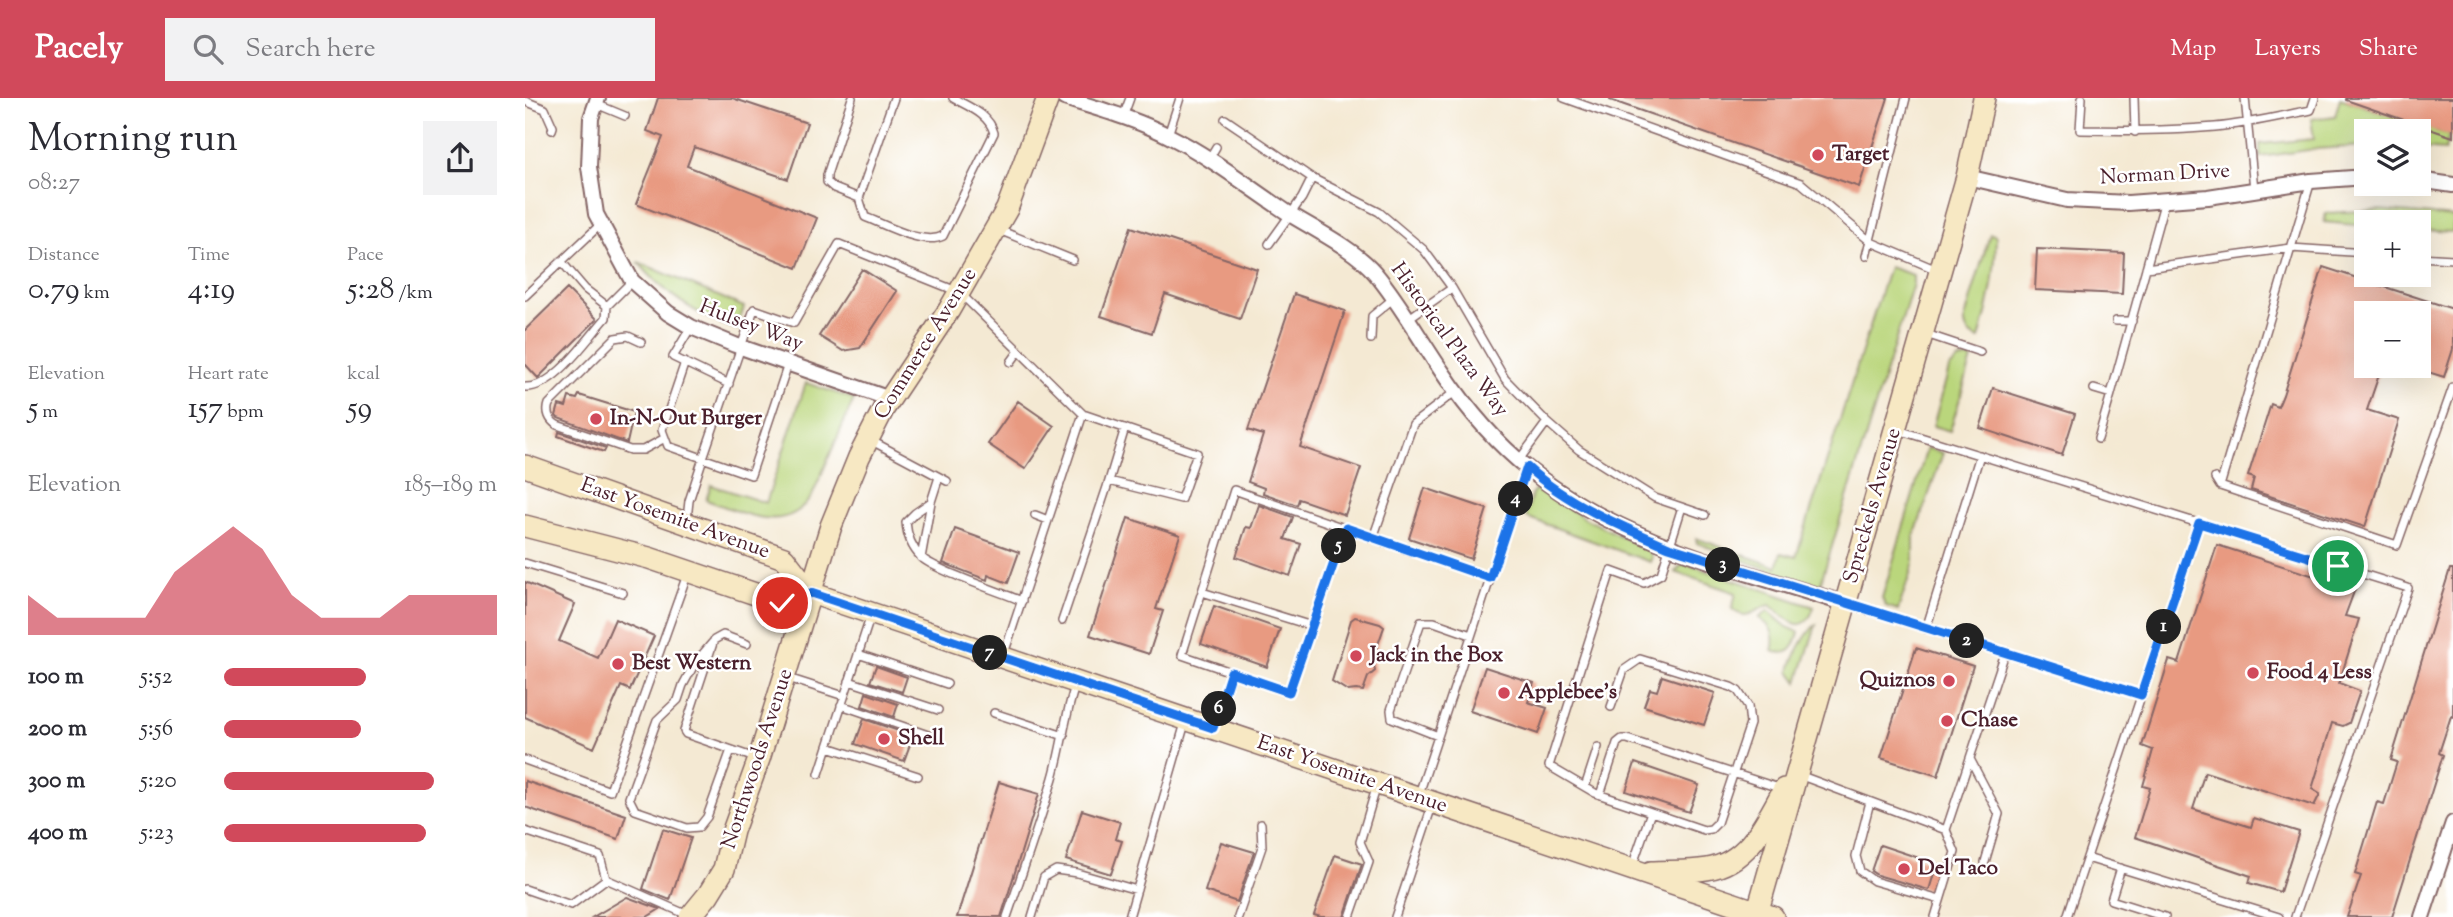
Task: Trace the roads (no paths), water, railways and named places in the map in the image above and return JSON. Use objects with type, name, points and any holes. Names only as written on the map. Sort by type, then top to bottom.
[{"type":"main road","name":"Commerce Avenue","points":[[811,593],[831,526],[868,439],[890,398],[996,228],[1019,180],[1048,98]]},
{"type":"main road","name":"Spreckels Avenue","points":[[1790,782],[1803,754],[1923,333],[1967,177],[1984,98]]},
{"type":"main road","name":"East Yosemite Avenue","points":[[525,466],[785,558],[811,593],[1762,915]]},
{"type":"main road","name":"East Yosemite Avenue","points":[[525,526],[649,558],[782,603],[811,593]]},
{"type":"main road","name":"Northwoods Avenue","points":[[690,916],[708,895],[724,869],[733,831],[759,759],[811,593]]},
{"type":"main road","points":[[1636,871],[1708,869],[1730,861],[1762,830],[1790,782]]},
{"type":"main road","points":[[1762,915],[1790,782]]},
{"type":"street","name":"Historical Plaza Way","points":[[1064,98],[1212,153],[1290,214],[1326,235],[1372,270],[1409,318],[1456,391],[1493,436],[1559,491],[1618,525],[1669,547],[1846,604]]},
{"type":"street","name":"Hulsey Way","points":[[597,101],[591,118],[589,167],[596,214],[632,281],[668,313],[691,327],[890,398]]},
{"type":"street","name":"Norman Drive","points":[[1967,177],[2067,200],[2128,202],[2209,197],[2311,181],[2354,178]]},
{"type":"street","points":[[2431,182],[2453,185]]},
{"type":"street","points":[[2422,917],[2453,823]]},
{"type":"lane","points":[[852,98],[827,182],[834,188],[859,198]]},
{"type":"lane","points":[[894,98],[859,198],[865,217],[925,240],[943,236],[993,133],[991,123],[953,98]]},
{"type":"lane","points":[[1123,118],[1130,98]]},
{"type":"lane","points":[[1168,135],[1180,98]]},
{"type":"lane","points":[[1564,98],[1801,183],[1871,242],[1940,271]]},
{"type":"lane","points":[[1866,256],[1906,98]]},
{"type":"lane","points":[[2082,98],[2080,130],[2135,132],[2248,123],[2311,110],[2315,98]]},
{"type":"lane","points":[[2134,98],[2135,132]]},
{"type":"lane","points":[[2245,98],[2255,190]]},
{"type":"lane","points":[[525,101],[545,109],[552,130]]},
{"type":"lane","points":[[597,101],[625,116]]},
{"type":"lane","points":[[1225,119],[1312,178],[1378,212],[1423,250],[1452,288],[1506,379],[1547,422],[1588,456],[1655,498],[1705,515]]},
{"type":"lane","points":[[1269,244],[1302,198],[1312,178]]},
{"type":"lane","points":[[2220,486],[2311,181]]},
{"type":"lane","points":[[2098,439],[2165,200]]},
{"type":"lane","points":[[525,296],[601,223]]},
{"type":"lane","points":[[996,228],[1073,260]]},
{"type":"lane","points":[[687,523],[689,501],[754,309],[794,323],[839,244],[958,292],[1083,414],[1197,453],[1181,499],[1109,481]]},
{"type":"lane","points":[[2146,268],[2291,248],[2354,252]]},
{"type":"lane","points":[[2431,258],[2453,259]]},
{"type":"lane","points":[[561,261],[585,289],[607,306]]},
{"type":"lane","points":[[525,387],[537,386],[552,377],[606,318],[607,306],[632,281]]},
{"type":"lane","points":[[1409,318],[1452,288]]},
{"type":"lane","points":[[1371,339],[1372,316],[1395,298]]},
{"type":"lane","points":[[2116,321],[2132,321]]},
{"type":"lane","points":[[691,327],[673,357],[729,384]]},
{"type":"lane","points":[[1923,333],[1980,352]]},
{"type":"lane","points":[[641,342],[622,335],[615,338],[549,404],[548,414],[557,425],[630,450],[643,450],[665,438]]},
{"type":"lane","points":[[1011,362],[1019,351]]},
{"type":"lane","points":[[685,362],[661,430],[668,446],[751,475],[789,364]]},
{"type":"lane","points":[[2215,478],[2220,486],[2397,545],[2453,387]]},
{"type":"lane","points":[[2094,388],[2112,394]]},
{"type":"lane","points":[[1373,538],[1413,424],[1456,391]]},
{"type":"lane","points":[[1003,657],[1083,414]]},
{"type":"lane","points":[[1395,917],[1426,800],[1438,736],[1490,578],[1523,463],[1547,422]]},
{"type":"lane","points":[[1062,621],[1125,428]]},
{"type":"lane","points":[[1895,429],[2408,587],[2295,917]]},
{"type":"lane","points":[[868,439],[947,481]]},
{"type":"lane","points":[[1926,629],[1980,455]]},
{"type":"lane","points":[[921,558],[931,502],[939,477]]},
{"type":"lane","points":[[1346,528],[1289,692],[1182,655],[1234,490],[1346,528],[1490,578]]},
{"type":"lane","points":[[931,502],[906,522],[907,535],[921,558],[1022,601]]},
{"type":"lane","points":[[1611,707],[1624,670],[1640,659],[1731,687],[1743,698],[1750,715],[1750,724],[1717,823],[1711,829],[1704,830],[1600,795],[1549,766],[1611,571],[1644,583],[1661,574],[1682,507]]},
{"type":"lane","points":[[1035,515],[1048,520]]},
{"type":"lane","points":[[2067,917],[2199,523]]},
{"type":"lane","points":[[525,563],[623,593]]},
{"type":"lane","points":[[525,760],[610,791],[688,572]]},
{"type":"lane","points":[[1202,592],[1312,626]]},
{"type":"lane","points":[[1846,604],[2141,695]]},
{"type":"lane","points":[[819,774],[871,613]]},
{"type":"lane","points":[[1438,736],[1392,718],[1391,710],[1421,622],[1434,622],[1471,635]]},
{"type":"lane","points":[[731,750],[707,817],[699,827],[687,828],[635,810],[629,798],[657,720],[678,700],[695,663],[717,637],[723,635],[747,644]]},
{"type":"lane","points":[[712,643],[684,731],[686,734],[759,759]]},
{"type":"lane","points":[[1935,917],[1955,852],[1946,830],[2005,653]]},
{"type":"lane","points":[[858,654],[947,684]]},
{"type":"lane","points":[[1213,728],[1231,672]]},
{"type":"lane","points":[[785,677],[844,696]]},
{"type":"lane","points":[[849,681],[938,710]]},
{"type":"lane","points":[[1007,917],[1053,777],[1069,704],[1077,683]]},
{"type":"lane","points":[[841,705],[930,736]]},
{"type":"lane","points":[[993,713],[1064,736]]},
{"type":"lane","points":[[1129,917],[1187,719]]},
{"type":"lane","points":[[1600,795],[1617,743],[1627,738],[1733,774],[1790,782],[1870,802],[1946,830]]},
{"type":"lane","points":[[828,747],[918,776]]},
{"type":"lane","points":[[1585,788],[1598,747]]},
{"type":"lane","points":[[1970,759],[1999,814],[1985,862]]},
{"type":"lane","points":[[1350,917],[1369,862],[1360,842],[1378,784]]},
{"type":"lane","points":[[1870,802],[1856,856],[1860,871],[1874,881],[1940,901]]},
{"type":"lane","points":[[1636,871],[1651,812]]},
{"type":"lane","points":[[1238,917],[1262,847],[1261,824]]},
{"type":"lane","points":[[525,831],[600,856],[606,879]]},
{"type":"lane","points":[[2087,858],[2279,917]]},
{"type":"lane","points":[[2121,868],[2111,900],[2165,917]]},
{"type":"lane","points":[[1032,917],[1044,877],[1056,870],[1077,873],[1137,890]]},
{"type":"lane","points":[[606,879],[690,916]]},
{"type":"lane","points":[[525,889],[571,905],[606,879]]},
{"type":"place","name":"Target","points":[[1818,155]]},
{"type":"place","name":"In-N-Out Burger","points":[[596,419]]},
{"type":"place","name":"Jack in the Box","points":[[1356,656]]},
{"type":"place","name":"Best Western","points":[[618,664]]},
{"type":"place","name":"Food 4 Less","points":[[2253,673]]},
{"type":"place","name":"Quiznos","points":[[1949,681]]},
{"type":"place","name":"Applebee's","points":[[1504,693]]},
{"type":"place","name":"Chase","points":[[1947,721]]},
{"type":"place","name":"Shell","points":[[884,739]]},
{"type":"place","name":"Del Taco","points":[[1904,869]]}]
